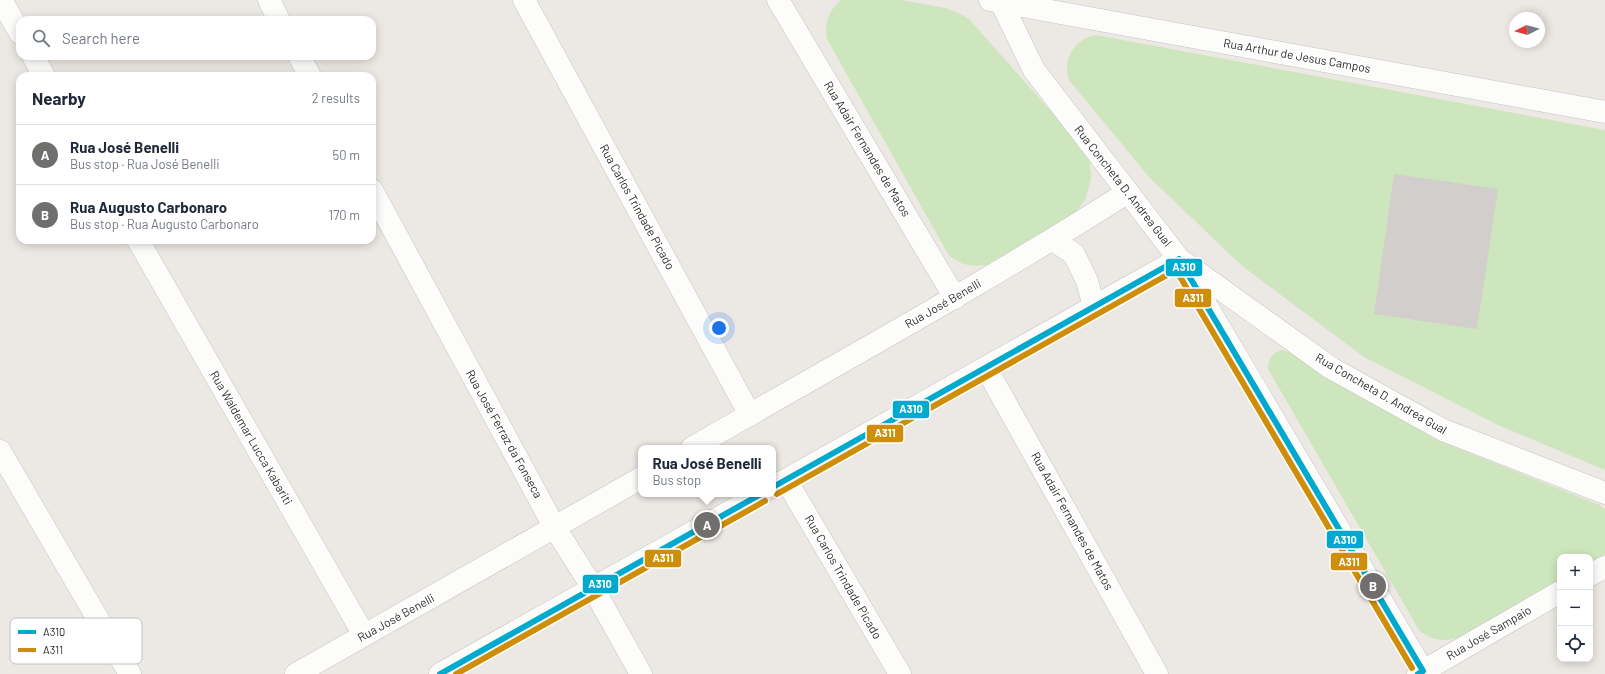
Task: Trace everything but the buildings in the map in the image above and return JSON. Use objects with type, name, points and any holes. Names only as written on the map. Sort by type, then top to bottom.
[{"type":"street","points":[[1,0],[16,27]]},
{"type":"street","points":[[269,0],[278,16]]},
{"type":"street","name":"Rua Carlos Trindade Picado","points":[[524,0],[750,415]]},
{"type":"street","name":"Rua Adair Fernandes de Matos","points":[[778,0],[955,298]]},
{"type":"street","name":"Rua Arthur de Jesus Campos","points":[[995,1],[1605,112]]},
{"type":"street","name":"Rua Concheta D. Andrea Gual","points":[[995,1],[1034,70],[1179,259],[1331,368],[1443,430],[1605,493]]},
{"type":"street","points":[[35,60],[42,72]]},
{"type":"street","points":[[301,60],[308,72]]},
{"type":"street","name":"Rua José Benelli","points":[[697,445],[955,298],[1053,240],[1128,192]]},
{"type":"street","name":"Rua José Ferraz da Fonseca","points":[[376,197],[555,528],[593,588],[642,674]]},
{"type":"street","points":[[1053,240],[1074,254],[1087,281],[1094,307]]},
{"type":"street","name":"Rua Waldemar Lucca Kabariti","points":[[140,244],[364,635]]},
{"type":"street","points":[[780,484],[1179,259],[1421,673]]},
{"type":"street","name":"Rua Adair Fernandes de Matos","points":[[986,368],[1158,674]]},
{"type":"street","points":[[0,451],[97,618]]},
{"type":"street","name":"Rua José Benelli","points":[[296,674],[638,480]]},
{"type":"street","name":"Rua Carlos Trindade Picado","points":[[780,484],[900,674]]},
{"type":"street","points":[[440,674],[756,497]]},
{"type":"street","points":[[1593,573],[1605,567]]},
{"type":"street","name":"Rua José Sampaio","points":[[1421,673],[1557,594]]},
{"type":"street","points":[[124,664],[130,674]]},
{"type":"green space","points":[[841,0],[901,0],[946,8],[969,19],[1087,152],[1090,161],[1091,179],[1086,198],[1075,213],[987,265],[975,266],[963,264],[952,258],[948,254],[827,39],[826,28],[828,17],[833,8]]},
{"type":"green space","points":[[1096,35],[1605,130],[1605,470],[1498,425],[1364,357],[1241,265],[1149,177],[1069,80],[1067,64],[1072,51],[1076,45],[1082,41]]},
{"type":"green space","points":[[1282,350],[1290,352],[1437,440],[1600,505],[1605,509],[1605,555],[1593,562],[1593,554],[1557,554],[1557,582],[1457,638],[1442,640],[1432,638],[1423,633],[1419,630],[1268,369],[1271,357]]},
{"type":"transit line","name":"A310","points":[[776,485],[1179,259],[1423,671],[1418,674]]},
{"type":"transit line","name":"A311","points":[[777,494],[1176,270],[1412,668]]},
{"type":"transit line","name":"A310","points":[[440,674],[756,497]]},
{"type":"transit line","name":"A311","points":[[456,674],[765,501]]},
{"type":"place","name":"Rua José Benelli","points":[[707,525]]},
{"type":"place","name":"Rua Augusto Carbonaro","points":[[1373,586]]}]
